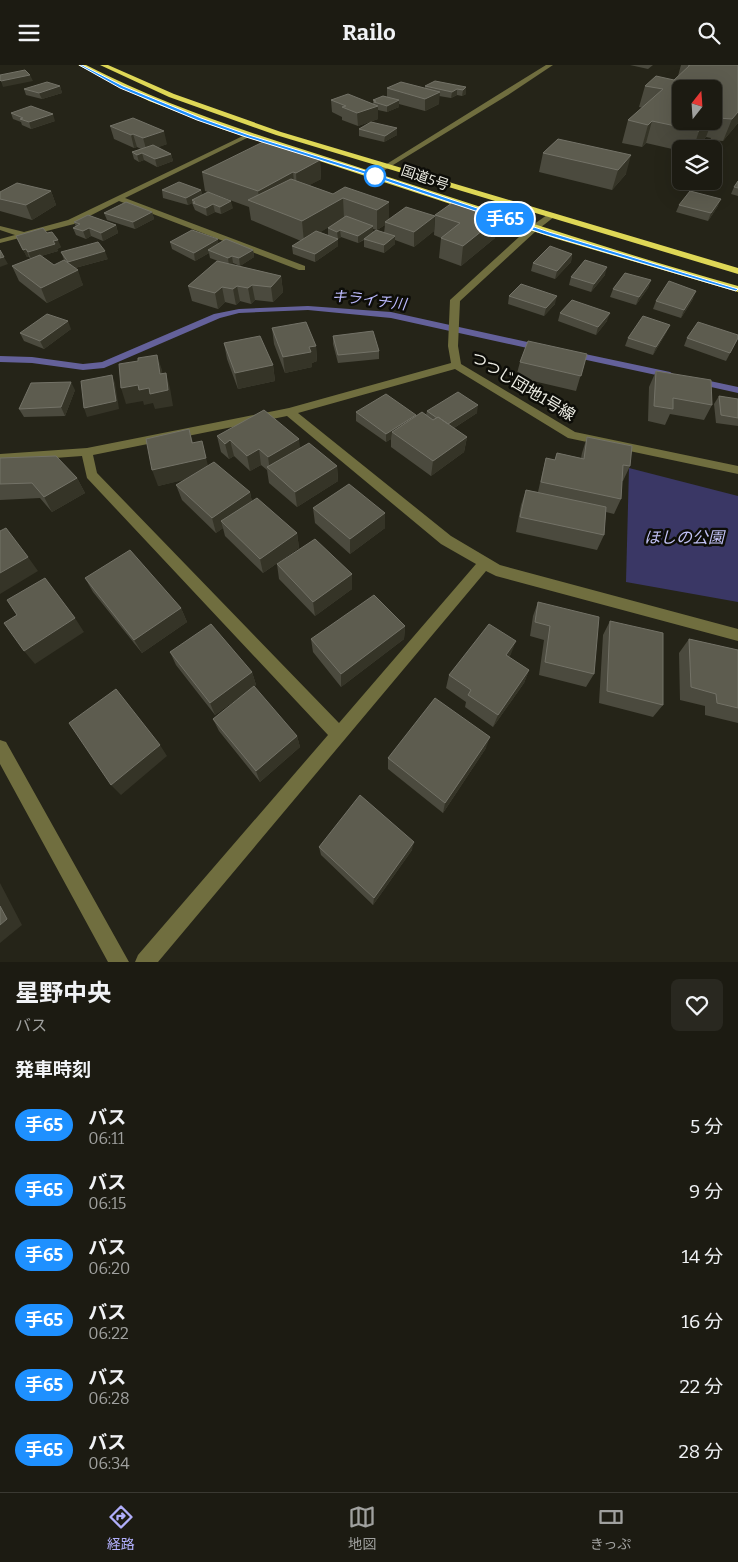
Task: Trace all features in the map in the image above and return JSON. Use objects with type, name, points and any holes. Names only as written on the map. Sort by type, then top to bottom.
[{"type":"highway","name":"国道5号","points":[[81,65],[121,87],[199,119],[248,136],[373,175],[533,229],[738,289]]},
{"type":"highway","name":"国道5号","points":[[103,65],[151,89],[215,113],[550,217],[738,271]]},
{"type":"street","points":[[373,175],[519,87],[550,65]]},
{"type":"street","points":[[0,241],[71,222],[248,136]]},
{"type":"street","points":[[117,198],[302,268]]},
{"type":"street","points":[[533,229],[550,217]]},
{"type":"street","points":[[0,228],[26,235]]},
{"type":"street","name":"つつじ団地1号線","points":[[533,229],[455,300],[453,347],[456,365],[572,435],[738,470]]},
{"type":"street","points":[[0,458],[87,452],[289,411],[456,365]]},
{"type":"street","points":[[289,411],[446,540],[496,570],[738,635]]},
{"type":"street","points":[[87,452],[91,475],[339,735]]},
{"type":"street","points":[[145,962],[485,563]]},
{"type":"street","points":[[0,748],[119,962]]},
{"type":"green space","name":"ほしの公園","points":[[629,468],[738,496],[738,602],[626,582]]},
{"type":"building","points":[[690,65],[738,65],[738,112],[732,119],[722,118],[722,80],[674,80]]},
{"type":"building","points":[[25,70],[30,75],[0,80],[0,75]]},
{"type":"building","points":[[656,76],[674,80],[672,80],[672,125],[652,121],[648,125],[628,120],[663,89],[645,86]]},
{"type":"building","points":[[435,81],[466,87],[463,90],[457,89],[452,92],[425,86]]},
{"type":"building","points":[[47,82],[60,86],[39,93],[24,89]]},
{"type":"building","points":[[401,82],[440,92],[425,99],[387,88]]},
{"type":"building","points":[[348,94],[378,106],[357,113],[331,100]]},
{"type":"building","points":[[383,96],[399,100],[387,106],[374,102],[376,101],[373,100]]},
{"type":"building","points":[[31,106],[53,114],[29,122],[11,113]]},
{"type":"building","points":[[133,118],[164,131],[143,138],[110,126]]},
{"type":"building","points":[[371,122],[397,128],[385,136],[359,129]]},
{"type":"building","points":[[558,139],[631,155],[618,170],[543,153]]},
{"type":"building","points":[[263,142],[320,160],[258,191],[202,172]]},
{"type":"building","points":[[153,145],[171,154],[155,159],[142,153],[137,155],[132,152]]},
{"type":"building","points":[[291,179],[333,194],[345,187],[389,202],[377,210],[343,198],[302,221],[248,200]]},
{"type":"building","points":[[179,182],[201,190],[186,198],[162,190]]},
{"type":"building","points":[[17,183],[51,191],[26,205],[0,199],[0,192]]},
{"type":"building","points":[[690,191],[721,199],[711,213],[679,205]]},
{"type":"building","points":[[208,192],[231,201],[220,207],[213,204],[206,208],[193,203],[195,202],[192,200]]},
{"type":"building","points":[[126,202],[152,212],[133,222],[104,213]]},
{"type":"building","points":[[452,203],[498,218],[463,246],[441,238],[460,223],[435,215]]},
{"type":"building","points":[[406,207],[435,216],[414,232],[385,222]]},
{"type":"building","points":[[88,215],[116,225],[101,233],[89,228],[83,231],[73,228],[80,224],[74,222]]},
{"type":"building","points":[[346,216],[373,226],[358,236],[340,230],[337,232],[328,228]]},
{"type":"building","points":[[43,228],[47,233],[52,232],[58,240],[53,241],[55,244],[28,252],[26,249],[23,250],[16,236]]},
{"type":"building","points":[[192,230],[218,239],[194,253],[170,242]]},
{"type":"building","points":[[376,230],[395,236],[384,245],[364,239]]},
{"type":"building","points":[[316,231],[338,239],[315,254],[292,246]]},
{"type":"building","points":[[226,239],[253,250],[239,258],[232,256],[228,258],[208,250]]},
{"type":"building","points":[[98,242],[105,251],[68,262],[61,252]]},
{"type":"building","points":[[550,246],[572,254],[557,271],[533,263]]},
{"type":"building","points":[[0,250],[4,257],[0,258]]},
{"type":"building","points":[[40,255],[54,265],[64,260],[78,270],[41,288],[12,266]]},
{"type":"building","points":[[585,260],[607,267],[594,284],[571,277]]},
{"type":"building","points":[[217,261],[281,276],[271,287],[252,285],[248,288],[237,286],[233,289],[222,287],[215,293],[188,286]]},
{"type":"building","points":[[625,273],[651,280],[639,297],[613,289]]},
{"type":"building","points":[[669,281],[696,291],[684,310],[656,301]]},
{"type":"building","points":[[521,284],[557,296],[546,308],[509,296]]},
{"type":"building","points":[[572,300],[610,313],[598,327],[560,313]]},
{"type":"building","points":[[47,314],[68,321],[40,341],[20,333]]},
{"type":"building","points":[[643,316],[670,325],[656,347],[628,338]]},
{"type":"building","points":[[306,322],[316,346],[309,347],[311,352],[283,357],[272,328]]},
{"type":"building","points":[[698,322],[738,335],[730,353],[687,338]]},
{"type":"building","points":[[373,331],[379,351],[338,355],[333,336]]},
{"type":"building","points":[[260,336],[273,365],[235,373],[224,343]]},
{"type":"building","points":[[528,341],[587,354],[581,376],[520,362]]},
{"type":"building","points":[[157,355],[160,374],[166,373],[168,390],[150,394],[149,388],[139,390],[138,385],[121,388],[119,364]]},
{"type":"building","points":[[656,371],[711,380],[712,405],[673,398],[673,409],[654,406]]},
{"type":"building","points":[[112,375],[116,401],[84,408],[81,381]]},
{"type":"building","points":[[71,382],[61,407],[19,409],[31,383]]},
{"type":"building","points":[[458,392],[478,405],[448,424],[427,411]]},
{"type":"building","points":[[386,394],[416,415],[386,434],[356,412]]},
{"type":"building","points":[[719,396],[738,399],[738,418],[721,415]]},
{"type":"building","points":[[264,410],[299,439],[268,457],[259,449],[247,456],[230,440],[225,444],[217,436]]},
{"type":"building","points":[[422,412],[433,420],[438,417],[467,437],[433,461],[392,432]]},
{"type":"building","points":[[189,429],[192,443],[202,441],[206,458],[152,470],[146,439]]},
{"type":"building","points":[[587,437],[632,446],[630,466],[623,465],[621,499],[541,482],[546,458],[555,460],[557,453],[584,459]]},
{"type":"building","points":[[309,443],[337,466],[295,492],[267,467]]},
{"type":"building","points":[[56,456],[77,478],[44,497],[32,483],[0,484],[0,458]]},
{"type":"building","points":[[214,462],[250,492],[212,518],[176,485]]},
{"type":"building","points":[[349,484],[385,513],[350,539],[313,508]]},
{"type":"building","points":[[526,490],[606,507],[604,535],[520,517]]},
{"type":"building","points":[[257,498],[297,533],[260,559],[221,521]]},
{"type":"building","points":[[6,528],[28,557],[0,573],[0,531]]},
{"type":"building","points":[[315,539],[352,574],[313,602],[277,564]]},
{"type":"building","points":[[130,550],[181,608],[134,640],[85,578]]},
{"type":"building","points":[[45,578],[75,618],[24,651],[4,623],[17,615],[7,600]]},
{"type":"building","points":[[374,595],[405,626],[341,674],[311,639]]},
{"type":"building","points":[[538,602],[599,617],[594,674],[545,662],[550,626],[535,622]]},
{"type":"building","points":[[610,621],[663,633],[663,705],[607,691]]},
{"type":"building","points":[[211,624],[252,672],[210,703],[170,652]]},
{"type":"building","points":[[489,624],[516,641],[506,655],[529,670],[498,715],[468,695],[471,690],[449,675]]},
{"type":"building","points":[[689,639],[738,650],[738,708],[717,703],[716,694],[691,687]]},
{"type":"building","points":[[254,686],[297,736],[256,771],[213,719]]},
{"type":"building","points":[[116,689],[160,745],[111,785],[69,723]]},
{"type":"building","points":[[435,698],[490,737],[445,803],[388,758]]},
{"type":"building","points":[[360,795],[414,842],[374,898],[319,847]]},
{"type":"building","points":[[0,906],[7,919],[0,925]]},
{"type":"waterway","name":"キライチ川","points":[[0,359],[32,360],[83,367],[104,365],[217,316],[239,311],[308,308],[391,315],[541,348]]},
{"type":"waterway","name":"キライチ川","points":[[571,354],[670,375]]},
{"type":"waterway","name":"キライチ川","points":[[696,381],[738,390]]},
{"type":"bus line","name":"手65","points":[[81,65],[121,87],[199,119],[248,136],[373,175],[546,233],[738,289]]}]
